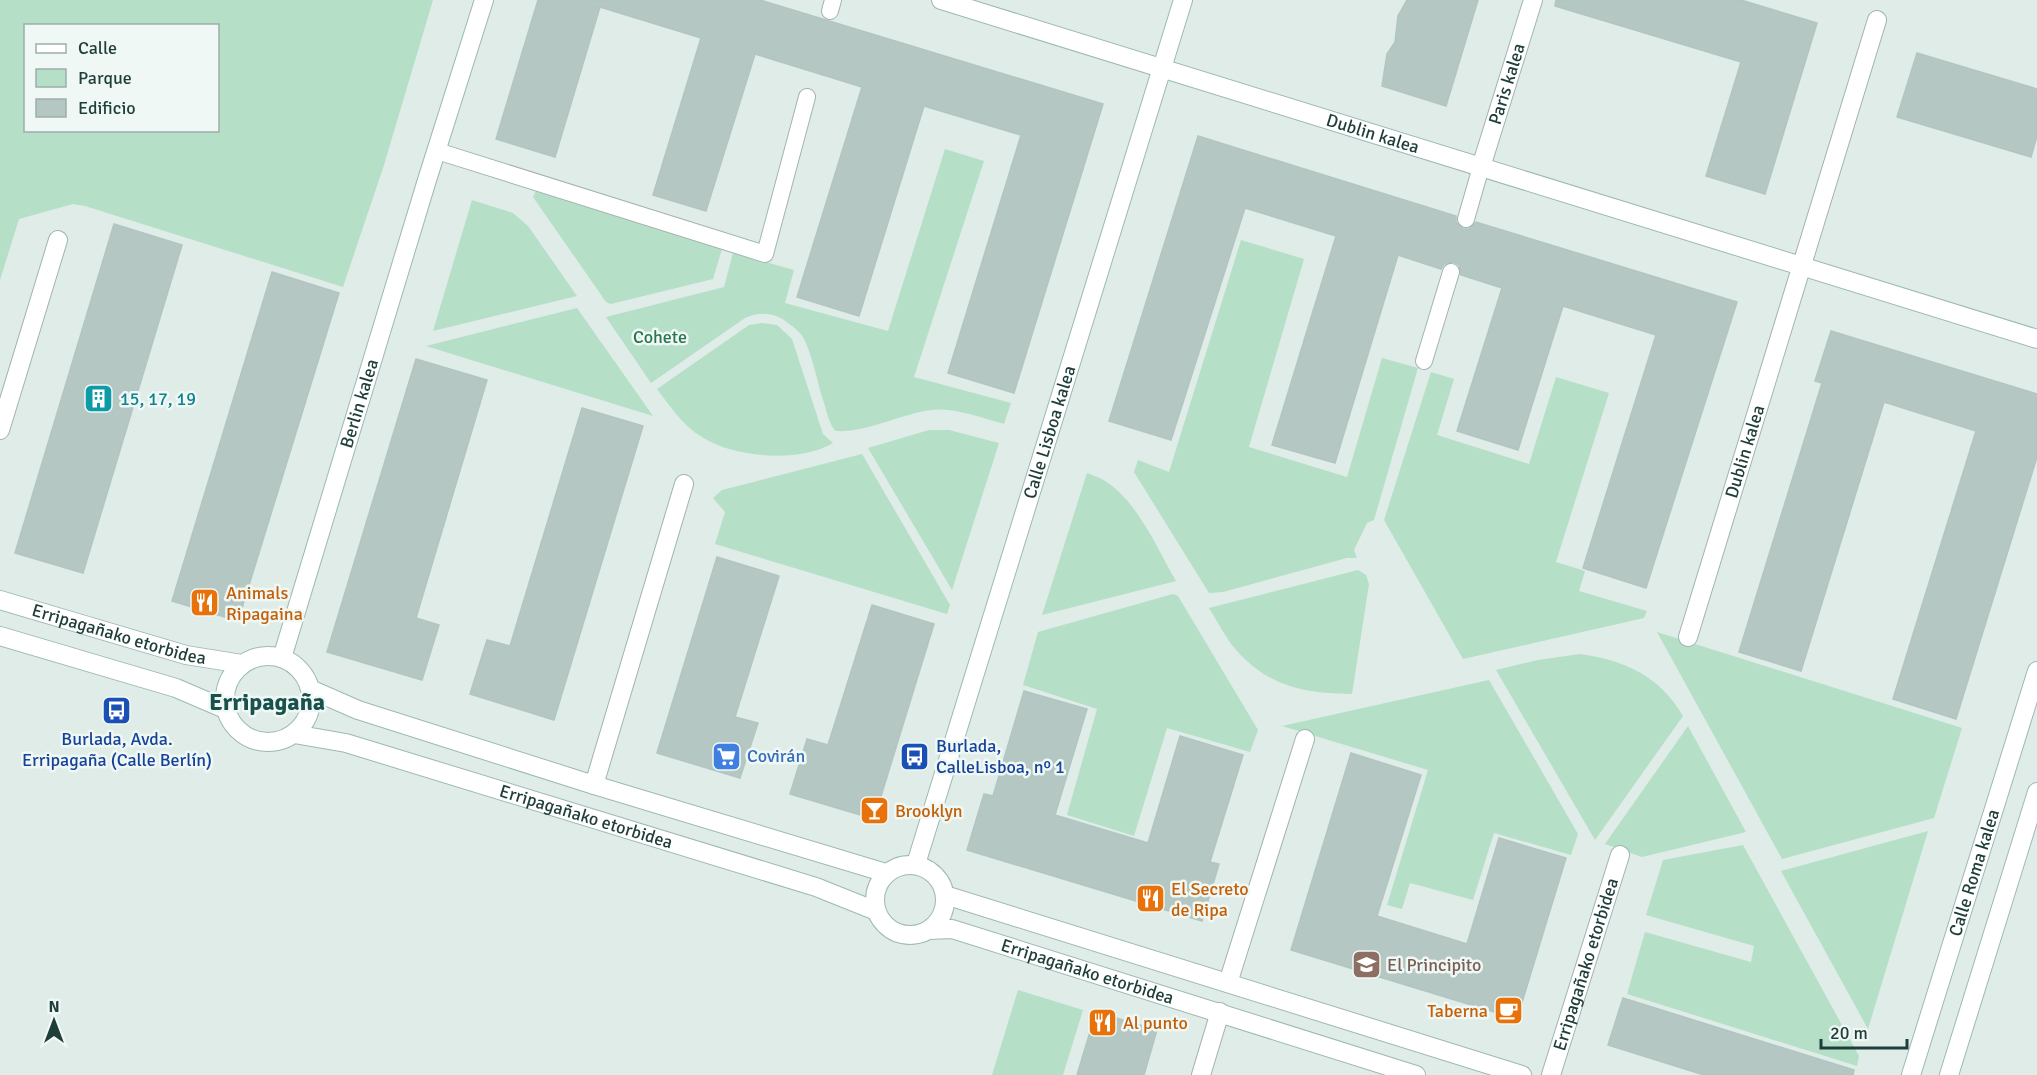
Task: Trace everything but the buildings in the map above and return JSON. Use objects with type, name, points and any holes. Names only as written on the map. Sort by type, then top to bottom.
[{"type":"street","name":"Berlin kalea","points":[[282,658],[484,0]]},
{"type":"street","name":"Dublin kalea","points":[[941,0],[2037,339]]},
{"type":"street","name":"Calle Lisboa kalea","points":[[916,864],[1183,0]]},
{"type":"street","name":"Paris kalea","points":[[1481,167],[1533,0]]},
{"type":"street","name":"Dublin kalea","points":[[1688,637],[1877,20]]},
{"type":"street","points":[[0,430],[58,240]]},
{"type":"street","name":"Erripagañako etorbidea","points":[[594,785],[684,484]]},
{"type":"street","name":"Erripagañako etorbidea","points":[[0,600],[186,655],[242,664]]},
{"type":"street","name":"Erripagañako etorbidea","points":[[0,636],[176,688],[225,709]]},
{"type":"street","points":[[261,656],[282,658],[295,665],[304,675],[310,689],[311,705],[305,722],[294,734],[274,742],[253,740],[235,728],[225,709],[225,692],[230,676],[242,664],[261,656]]},
{"type":"street","name":"Calle Roma kalea","points":[[1911,1075],[2037,671]]},
{"type":"street","name":"Erripagañako etorbidea","points":[[310,689],[358,710],[594,785],[886,873]]},
{"type":"street","name":"Erripagañako etorbidea","points":[[294,734],[346,743],[816,887],[876,911]]},
{"type":"street","points":[[1228,983],[1305,739]]},
{"type":"street","name":"Calle Roma kalea","points":[[1948,1075],[2037,792]]},
{"type":"street","name":"Erripagañako etorbidea","points":[[1551,1075],[1620,855]]},
{"type":"street","points":[[916,864],[927,868],[942,884],[945,895],[942,915],[929,930],[919,934],[898,933],[888,928],[876,911],[875,891],[879,881],[895,867],[916,864]]},
{"type":"street","name":"Erripagañako etorbidea","points":[[945,895],[1522,1075]]},
{"type":"street","name":"Erripagañako etorbidea","points":[[929,930],[952,929],[1416,1075]]},
{"type":"street","points":[[1201,1075],[1220,1012]]},
{"type":"lane","points":[[437,151],[765,254],[807,97]]},
{"type":"lane","points":[[1466,219],[1481,167]]},
{"type":"lane","points":[[1424,361],[1451,272]]},
{"type":"green space","points":[[0,0],[433,0],[384,165],[343,287],[85,206],[73,204],[19,219],[0,280]]},
{"type":"green space","name":"Cohete","points":[[945,149],[984,161],[914,377],[1011,403],[1004,424],[940,409],[920,412],[859,429],[835,431],[828,416],[804,339],[784,320],[770,314],[745,318],[651,383],[606,317],[724,287],[733,253],[794,270],[785,303],[888,331]]},
{"type":"green space","points":[[536,191],[722,249],[713,279],[611,304],[606,302],[533,197]]},
{"type":"green space","points":[[472,200],[513,213],[528,226],[577,296],[433,331]]},
{"type":"green space","points":[[1241,240],[1304,259],[1249,447],[1347,477],[1382,358],[1418,368],[1374,520],[1367,523],[1354,550],[1357,558],[1347,558],[1223,592],[1209,593],[1134,472],[1138,460],[1169,472]]},
{"type":"green space","points":[[577,308],[653,416],[426,346]]},
{"type":"green space","points":[[762,323],[777,325],[792,339],[823,434],[833,443],[803,453],[785,455],[731,450],[695,432],[677,415],[657,389],[749,325]]},
{"type":"green space","points":[[1431,372],[1454,379],[1437,435],[1529,464],[1556,377],[1609,393],[1556,562],[1585,571],[1579,591],[1647,611],[1644,618],[1463,659],[1384,520]]},
{"type":"green space","points":[[929,430],[949,430],[999,443],[952,590],[868,448]]},
{"type":"green space","points":[[862,454],[950,605],[947,614],[715,544],[725,512],[713,498],[722,490]]},
{"type":"green space","points":[[1087,473],[1106,481],[1129,502],[1176,581],[1042,615]]},
{"type":"green space","points":[[1358,570],[1366,575],[1369,584],[1352,694],[1304,690],[1276,681],[1250,663],[1233,646],[1209,608]]},
{"type":"green space","points":[[1173,594],[1178,596],[1258,730],[1250,752],[1167,728],[1134,836],[1067,815],[1097,709],[1023,685],[1038,632]]},
{"type":"green space","points":[[1657,632],[1962,728],[1934,818],[1782,859]]},
{"type":"green space","points":[[1580,654],[1611,661],[1639,672],[1663,690],[1683,716],[1595,840],[1496,670],[1538,660]]},
{"type":"green space","points":[[1489,680],[1578,834],[1571,855],[1494,833],[1473,900],[1410,883],[1402,909],[1387,905],[1428,770],[1282,726]]},
{"type":"green space","points":[[1688,726],[1746,832],[1642,857],[1605,844]]},
{"type":"green space","points":[[1928,831],[1868,1029],[1781,871]]},
{"type":"green space","points":[[1743,845],[1859,1056],[1857,1066],[1627,994],[1645,932],[1751,962],[1754,946],[1646,915],[1663,860]]},
{"type":"green space","points":[[1018,990],[1083,1010],[1063,1075],[992,1075]]},
{"type":"place","name":"15, 17, 19","points":[[99,399]]},
{"type":"place","name":"Animals Ripagaina","points":[[205,603]]},
{"type":"place","name":"Burlada, Avda. Erripagaña (Calle Berlín)","points":[[117,710]]},
{"type":"place","name":"Covirán","points":[[726,756]]},
{"type":"place","name":"Burlada, CalleLisboa, nº 1","points":[[915,756]]},
{"type":"place","name":"Brooklyn","points":[[874,811]]},
{"type":"place","name":"El Secreto de Ripa","points":[[1150,899]]},
{"type":"place","name":"El Principito","points":[[1366,965]]},
{"type":"place","name":"Taberna","points":[[1509,1011]]},
{"type":"place","name":"Al punto","points":[[1102,1023]]},
{"type":"district","name":"Erripagaña","points":[[267,702]]}]
